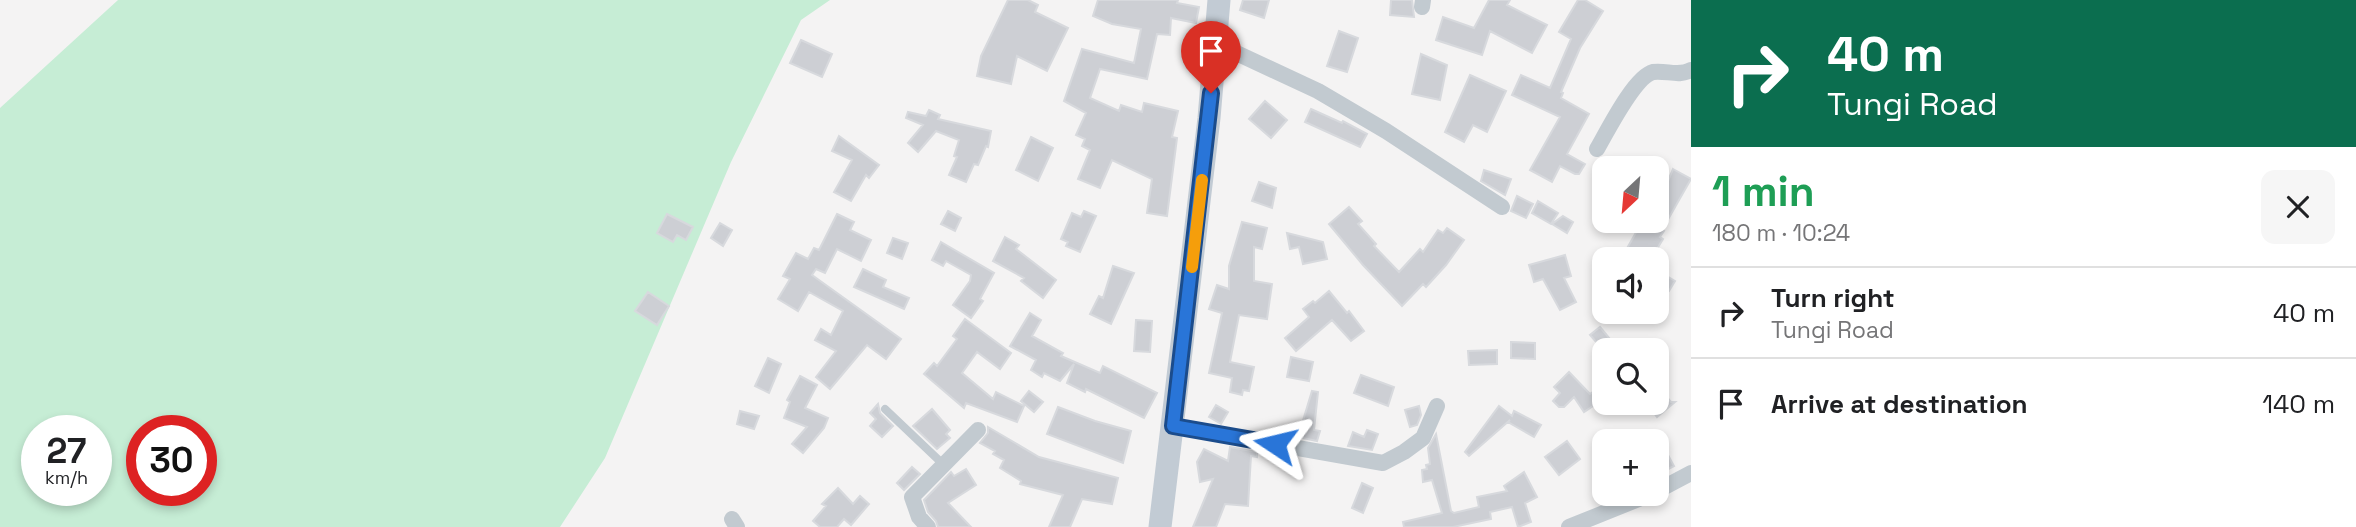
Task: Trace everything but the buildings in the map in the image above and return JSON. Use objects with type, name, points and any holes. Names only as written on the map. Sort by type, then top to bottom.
[{"type":"main road","points":[[1160,527],[1208,131],[1219,0]]},
{"type":"street","points":[[1215,43],[1318,91],[1386,131],[1502,206]]},
{"type":"street","points":[[1597,149],[1634,87],[1648,73],[1685,74],[1691,70]]},
{"type":"street","points":[[1173,426],[1382,463],[1423,438],[1437,406]]},
{"type":"street","points":[[928,527],[919,517],[912,497],[978,430]]},
{"type":"street","points":[[1669,485],[1691,473]]},
{"type":"street","points":[[1569,527],[1621,506]]},
{"type":"lane","points":[[885,408],[945,466]]},
{"type":"green space","points":[[118,0],[830,0],[801,20],[731,162],[605,458],[560,527],[0,527],[0,108]]},
{"type":"slow traffic","points":[[1192,267],[1202,180]]},
{"type":"route","points":[[1211,93],[1173,426],[1275,444]]}]
